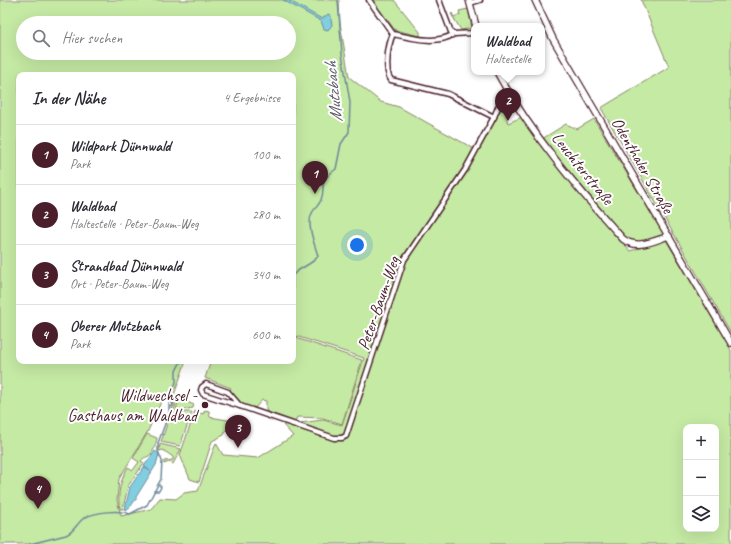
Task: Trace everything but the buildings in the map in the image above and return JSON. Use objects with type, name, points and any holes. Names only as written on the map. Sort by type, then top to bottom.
[{"type":"main road","name":"Odenthaler Straße","points":[[535,0],[553,39],[731,343]]},
{"type":"main road","points":[[470,1],[475,23]]},
{"type":"main road","name":"Leuchterstraße","points":[[499,75],[543,142],[623,239],[633,245],[639,245],[669,236]]},
{"type":"street","points":[[440,0],[450,29],[454,34]]},
{"type":"street","points":[[470,1],[480,0]]},
{"type":"street","points":[[370,2],[393,34],[425,40],[448,38],[454,34],[471,33]]},
{"type":"street","points":[[393,34],[390,40],[388,72],[391,80],[448,94],[494,117]]},
{"type":"street","name":"Peter-Baum-Weg","points":[[240,406],[228,392],[206,384],[202,387],[201,390],[203,394],[334,438],[342,438],[346,436],[404,260],[465,170],[494,117],[506,88]]},
{"type":"green space","points":[[0,0],[339,0],[340,23],[349,77],[381,102],[399,107],[478,151],[503,105],[508,123],[522,117],[539,141],[630,251],[666,240],[731,350],[731,544],[0,544]]},
{"type":"green space","points":[[372,0],[394,0],[420,32],[420,36],[395,30]]},
{"type":"green space","points":[[641,0],[731,0],[731,333],[601,108],[669,67]]},
{"type":"green space","points":[[468,9],[471,28],[461,30],[451,14],[452,13],[454,17],[460,15],[459,11]]},
{"type":"green space","points":[[594,119],[664,235],[640,243],[627,239],[542,139],[566,124],[577,129]]},
{"type":"green space","points":[[296,338],[362,360],[342,424],[323,418],[297,417],[295,422],[268,412],[266,410],[266,401],[262,400],[255,408],[243,404],[232,394],[230,391],[231,388],[205,378],[210,364],[296,364]]},
{"type":"green space","points":[[179,397],[188,399],[187,402],[194,405],[193,408],[176,411]]},
{"type":"green space","points":[[205,410],[209,411],[210,417],[239,422],[240,425],[236,427],[234,433],[226,430],[224,435],[212,441],[199,482],[190,479],[180,455],[195,411],[203,414]]},
{"type":"green space","points":[[171,412],[192,412],[180,446],[161,442]]},
{"type":"green space","points":[[147,434],[157,438],[154,448],[149,456],[141,461],[144,463],[128,486],[123,509],[120,509],[119,493],[123,477],[128,467],[133,470],[139,462],[133,458]]},
{"type":"green space","points":[[160,444],[181,449],[173,464],[169,462],[164,464],[164,461],[173,460],[173,457],[163,450],[159,451]]},
{"type":"water","points":[[283,0],[288,0],[322,19],[328,14],[330,15],[332,25],[328,30],[324,29],[321,21]]},
{"type":"water","points":[[155,451],[159,454],[156,465],[136,497],[136,500],[126,510],[130,487],[144,467],[150,471],[144,466]]},
{"type":"waterway","name":"Mutzbach","points":[[296,272],[313,262],[318,256],[310,229],[310,218],[321,200],[324,181],[336,169],[341,144],[349,132],[350,102],[342,54],[338,0]]},
{"type":"waterway","name":"Mutzbach","points":[[30,544],[66,535],[71,532],[84,518],[89,516],[114,511],[130,514],[147,505],[161,479],[162,461],[158,451],[158,443],[169,413],[169,401],[176,382],[176,371],[180,364]]},
{"type":"waterway","name":"Mutzbach","points":[[170,398],[173,405],[170,408]]},
{"type":"waterway","name":"Mutzbach","points":[[154,491],[159,491],[161,487],[159,485]]},
{"type":"place","name":"Waldbad","points":[[508,121]]},
{"type":"place","name":"Wildpark Dünnwald","points":[[315,194]]},
{"type":"place","name":"Wildwechsel - Gasthaus am Waldbad","points":[[205,405]]},
{"type":"place","name":"Strandbad Dünnwald","points":[[238,448]]},
{"type":"place","name":"Oberer Mutzbach","points":[[38,509]]}]
